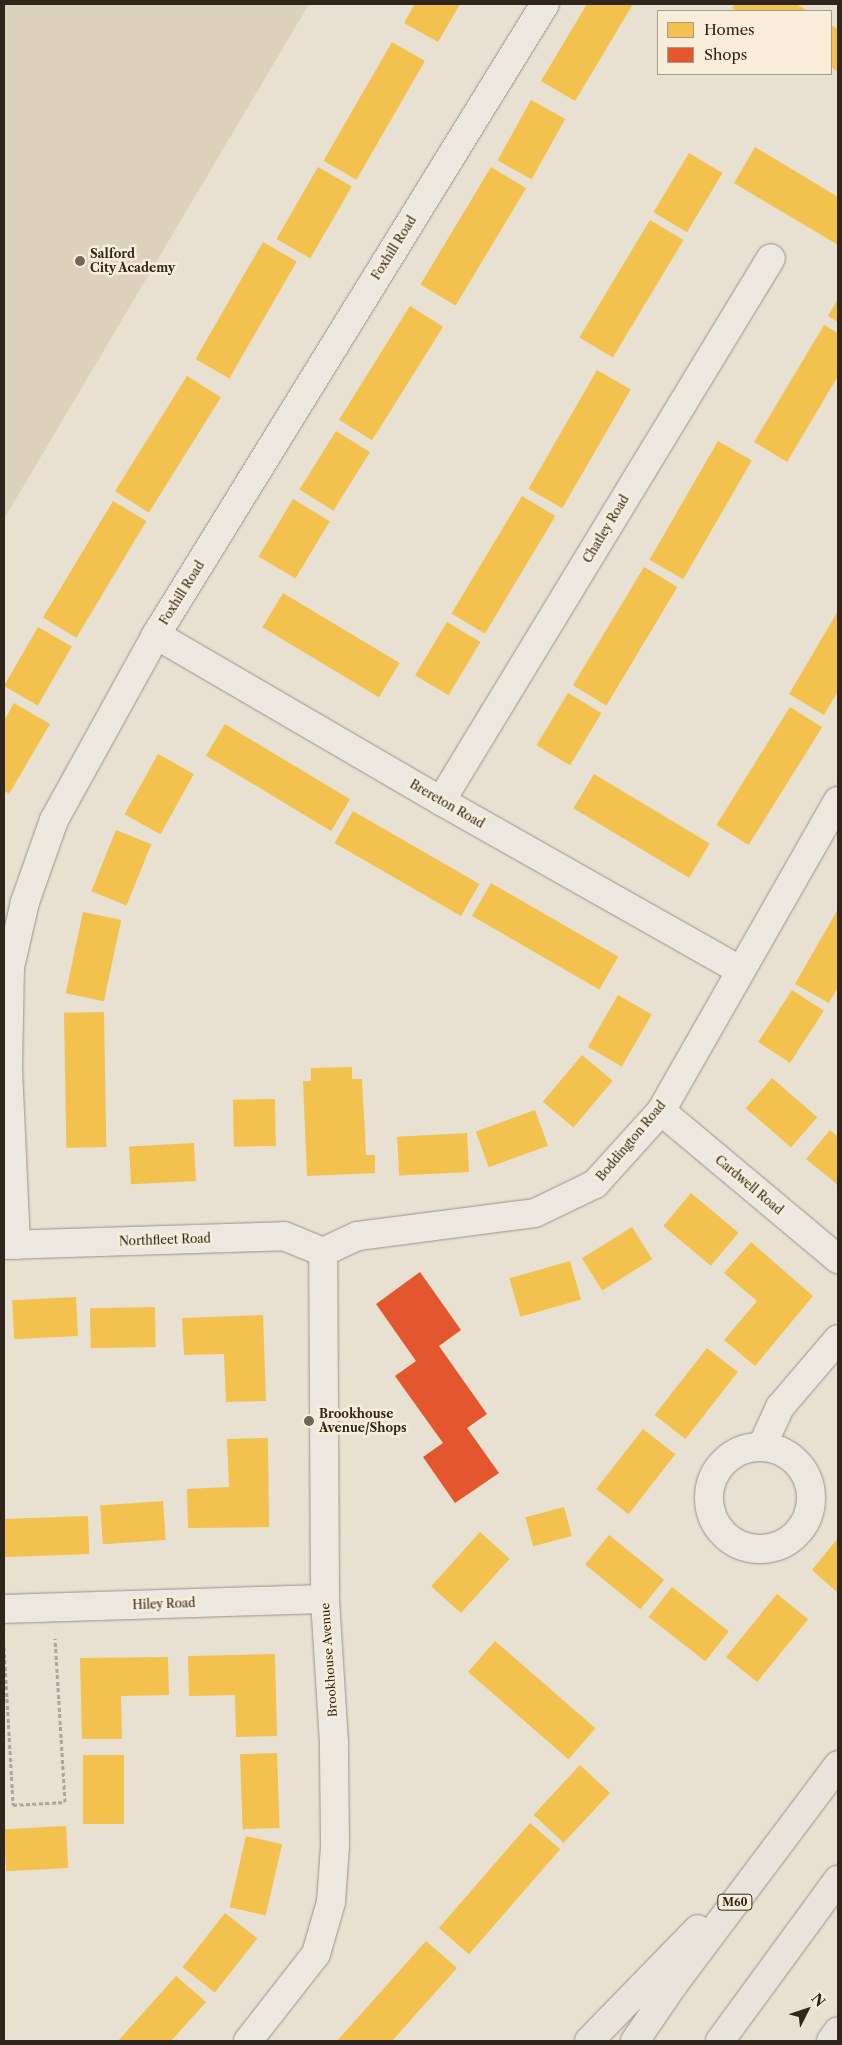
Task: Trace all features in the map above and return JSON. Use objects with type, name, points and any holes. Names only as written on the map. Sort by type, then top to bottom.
[{"type":"highway","name":"M60","points":[[635,2041],[673,1985],[838,1765]]},
{"type":"highway","points":[[590,2041],[643,1984],[766,1860]]},
{"type":"highway","points":[[720,2041],[838,1880]]},
{"type":"highway","points":[[831,2041],[838,2032]]},
{"type":"street","name":"Foxhill Road","points":[[10,1245],[8,1069],[10,966],[23,912],[54,820],[156,635],[545,4]]},
{"type":"street","name":"Chatley Road","points":[[441,800],[771,258]]},
{"type":"street","name":"Brereton Road","points":[[156,635],[740,970]]},
{"type":"street","name":"Boddington Road","points":[[323,1252],[358,1236],[535,1213],[595,1184],[661,1111],[838,801]]},
{"type":"street","name":"Cardwell Road","points":[[661,1111],[838,1259]]},
{"type":"street","name":"Northfleet Road","points":[[10,1245],[284,1236],[323,1252]]},
{"type":"street","name":"Brookhouse Avenue","points":[[248,2041],[316,1954],[331,1902],[335,1846],[334,1743],[325,1599],[323,1252]]},
{"type":"street","points":[[762,1446],[780,1407],[838,1339]]},
{"type":"street","name":"Hiley Road","points":[[4,1610],[325,1599]]},
{"type":"path","points":[[4,1647],[13,1805],[65,1802],[54,1608]]},
{"type":"shaded area","name":"Salford City Academy","points":[[4,4],[309,4],[4,519]]},
{"type":"building: Homes","points":[[415,4],[460,4],[438,42],[404,23]]},
{"type":"building: Homes","points":[[587,4],[633,4],[575,101],[541,81]]},
{"type":"building: Homes","points":[[735,4],[796,4],[806,10],[736,10],[732,8]]},
{"type":"building: Homes","points":[[832,26],[838,29],[838,72],[832,68]]},
{"type":"building: Homes","points":[[392,42],[425,61],[356,180],[324,161]]},
{"type":"building: Homes","points":[[531,100],[565,119],[532,179],[498,160]]},
{"type":"building: Homes","points":[[755,147],[838,197],[838,245],[734,183]]},
{"type":"building: Homes","points":[[689,153],[722,173],[687,232],[653,212]]},
{"type":"building: Homes","points":[[318,167],[352,187],[310,258],[276,239]]},
{"type":"building: Homes","points":[[491,167],[526,188],[456,306],[420,284]]},
{"type":"building: Homes","points":[[650,220],[683,240],[613,358],[579,337]]},
{"type":"building: Homes","points":[[263,242],[297,262],[229,378],[196,359]]},
{"type":"building: Homes","points":[[838,299],[838,322],[828,316]]},
{"type":"building: Homes","points":[[410,306],[443,327],[372,440],[339,420]]},
{"type":"building: Homes","points":[[824,325],[838,333],[838,376],[787,462],[754,442]]},
{"type":"building: Homes","points":[[597,370],[631,390],[562,508],[528,489]]},
{"type":"building: Homes","points":[[187,376],[221,397],[149,513],[115,491]]},
{"type":"building: Homes","points":[[336,431],[370,452],[333,511],[299,490]]},
{"type":"building: Homes","points":[[718,441],[752,460],[683,579],[650,560]]},
{"type":"building: Homes","points":[[522,496],[555,516],[485,634],[451,613]]},
{"type":"building: Homes","points":[[293,499],[330,521],[295,579],[258,556]]},
{"type":"building: Homes","points":[[113,501],[146,521],[76,638],[43,618]]},
{"type":"building: Homes","points":[[644,567],[677,587],[606,705],[573,685]]},
{"type":"building: Homes","points":[[283,593],[400,663],[379,697],[262,627]]},
{"type":"building: Homes","points":[[838,611],[838,691],[824,715],[789,694]]},
{"type":"building: Homes","points":[[447,622],[480,642],[448,695],[415,675]]},
{"type":"building: Homes","points":[[38,627],[72,646],[38,705],[4,686]]},
{"type":"building: Homes","points":[[568,693],[601,713],[570,765],[537,745]]},
{"type":"building: Homes","points":[[14,703],[50,724],[9,794],[4,790],[4,721]]},
{"type":"building: Homes","points":[[790,707],[822,727],[749,845],[716,825]]},
{"type":"building: Homes","points":[[225,724],[350,799],[331,831],[206,756]]},
{"type":"building: Homes","points":[[158,754],[194,774],[160,834],[125,814]]},
{"type":"building: Homes","points":[[594,774],[710,844],[689,878],[573,808]]},
{"type":"building: Homes","points":[[353,811],[479,884],[461,916],[334,843]]},
{"type":"building: Homes","points":[[116,830],[151,844],[127,905],[91,891]]},
{"type":"building: Homes","points":[[491,883],[618,956],[599,989],[472,916]]},
{"type":"building: Homes","points":[[838,909],[838,987],[829,1003],[795,984]]},
{"type":"building: Homes","points":[[83,912],[121,920],[104,1001],[66,993]]},
{"type":"building: Homes","points":[[792,990],[824,1011],[790,1063],[758,1042]]},
{"type":"building: Homes","points":[[618,995],[652,1014],[622,1066],[588,1047]]},
{"type":"building: Homes","points":[[104,1012],[106,1147],[66,1148],[64,1013]]},
{"type":"building: Homes","points":[[582,1055],[613,1081],[573,1127],[543,1102]]},
{"type":"building: Homes","points":[[352,1067],[352,1079],[362,1079],[366,1155],[375,1155],[375,1173],[307,1176],[303,1081],[311,1081],[311,1068]]},
{"type":"building: Homes","points":[[772,1078],[817,1117],[791,1148],[746,1108]]},
{"type":"building: Homes","points":[[275,1099],[276,1146],[234,1147],[233,1100]]},
{"type":"building: Homes","points":[[535,1110],[548,1146],[489,1167],[476,1132]]},
{"type":"building: Homes","points":[[830,1130],[838,1137],[838,1185],[806,1159]]},
{"type":"building: Homes","points":[[467,1133],[469,1172],[399,1176],[397,1137]]},
{"type":"building: Homes","points":[[194,1143],[196,1181],[131,1184],[129,1146]]},
{"type":"building: Homes","points":[[691,1193],[738,1233],[711,1266],[663,1226]]},
{"type":"building: Homes","points":[[632,1227],[652,1259],[602,1290],[582,1258]]},
{"type":"building: Homes","points":[[751,1242],[813,1296],[755,1366],[724,1340],[757,1301],[724,1273]]},
{"type":"building: Homes","points":[[570,1261],[581,1299],[520,1317],[509,1278]]},
{"type":"building: Homes","points":[[76,1297],[78,1336],[14,1339],[12,1300]]},
{"type":"building: Homes","points":[[155,1307],[156,1347],[91,1348],[90,1308]]},
{"type":"building: Homes","points":[[263,1315],[266,1401],[226,1402],[224,1354],[184,1355],[182,1318]]},
{"type":"building: Homes","points":[[707,1348],[738,1372],[685,1439],[655,1415]]},
{"type":"building: Homes","points":[[643,1429],[675,1454],[629,1514],[596,1489]]},
{"type":"building: Homes","points":[[268,1438],[269,1527],[188,1528],[187,1489],[229,1487],[227,1439]]},
{"type":"building: Homes","points":[[163,1501],[166,1540],[103,1544],[100,1505]]},
{"type":"building: Homes","points":[[564,1507],[572,1536],[533,1546],[525,1517]]},
{"type":"building: Homes","points":[[88,1516],[89,1554],[5,1557],[4,1519]]},
{"type":"building: Homes","points":[[480,1532],[510,1559],[461,1613],[431,1586]]},
{"type":"building: Homes","points":[[609,1535],[664,1580],[640,1609],[585,1565]]},
{"type":"building: Homes","points":[[838,1538],[838,1593],[812,1570]]},
{"type":"building: Homes","points":[[672,1587],[729,1631],[705,1661],[649,1617]]},
{"type":"building: Homes","points":[[777,1594],[808,1619],[757,1682],[726,1657]]},
{"type":"building: Homes","points":[[495,1641],[595,1728],[568,1759],[468,1672]]},
{"type":"building: Homes","points":[[275,1654],[277,1736],[236,1737],[235,1695],[189,1696],[188,1656]]},
{"type":"building: Homes","points":[[168,1657],[169,1695],[121,1696],[122,1739],[82,1739],[80,1658]]},
{"type":"building: Homes","points":[[277,1753],[280,1828],[243,1829],[240,1754]]},
{"type":"building: Homes","points":[[83,1755],[124,1755],[124,1824],[83,1824]]},
{"type":"building: Homes","points":[[580,1765],[610,1793],[564,1843],[534,1815]]},
{"type":"building: Homes","points":[[530,1823],[560,1849],[469,1954],[439,1928]]},
{"type":"building: Homes","points":[[66,1826],[68,1868],[6,1871],[4,1829]]},
{"type":"building: Homes","points":[[246,1836],[282,1844],[266,1915],[230,1907]]},
{"type":"building: Homes","points":[[225,1913],[257,1938],[215,1993],[183,1967]]},
{"type":"building: Homes","points":[[426,1941],[457,1968],[392,2041],[337,2041]]},
{"type":"building: Homes","points":[[176,1976],[206,2002],[171,2041],[118,2041]]},
{"type":"building: Shops","points":[[420,1272],[461,1330],[439,1346],[487,1414],[467,1428],[499,1473],[455,1503],[423,1457],[443,1443],[395,1376],[416,1361],[376,1304]]},
{"type":"place","name":"Salford City Academy","points":[[80,261]]},
{"type":"place","name":"Brookhouse Avenue/Shops","points":[[309,1421]]}]
